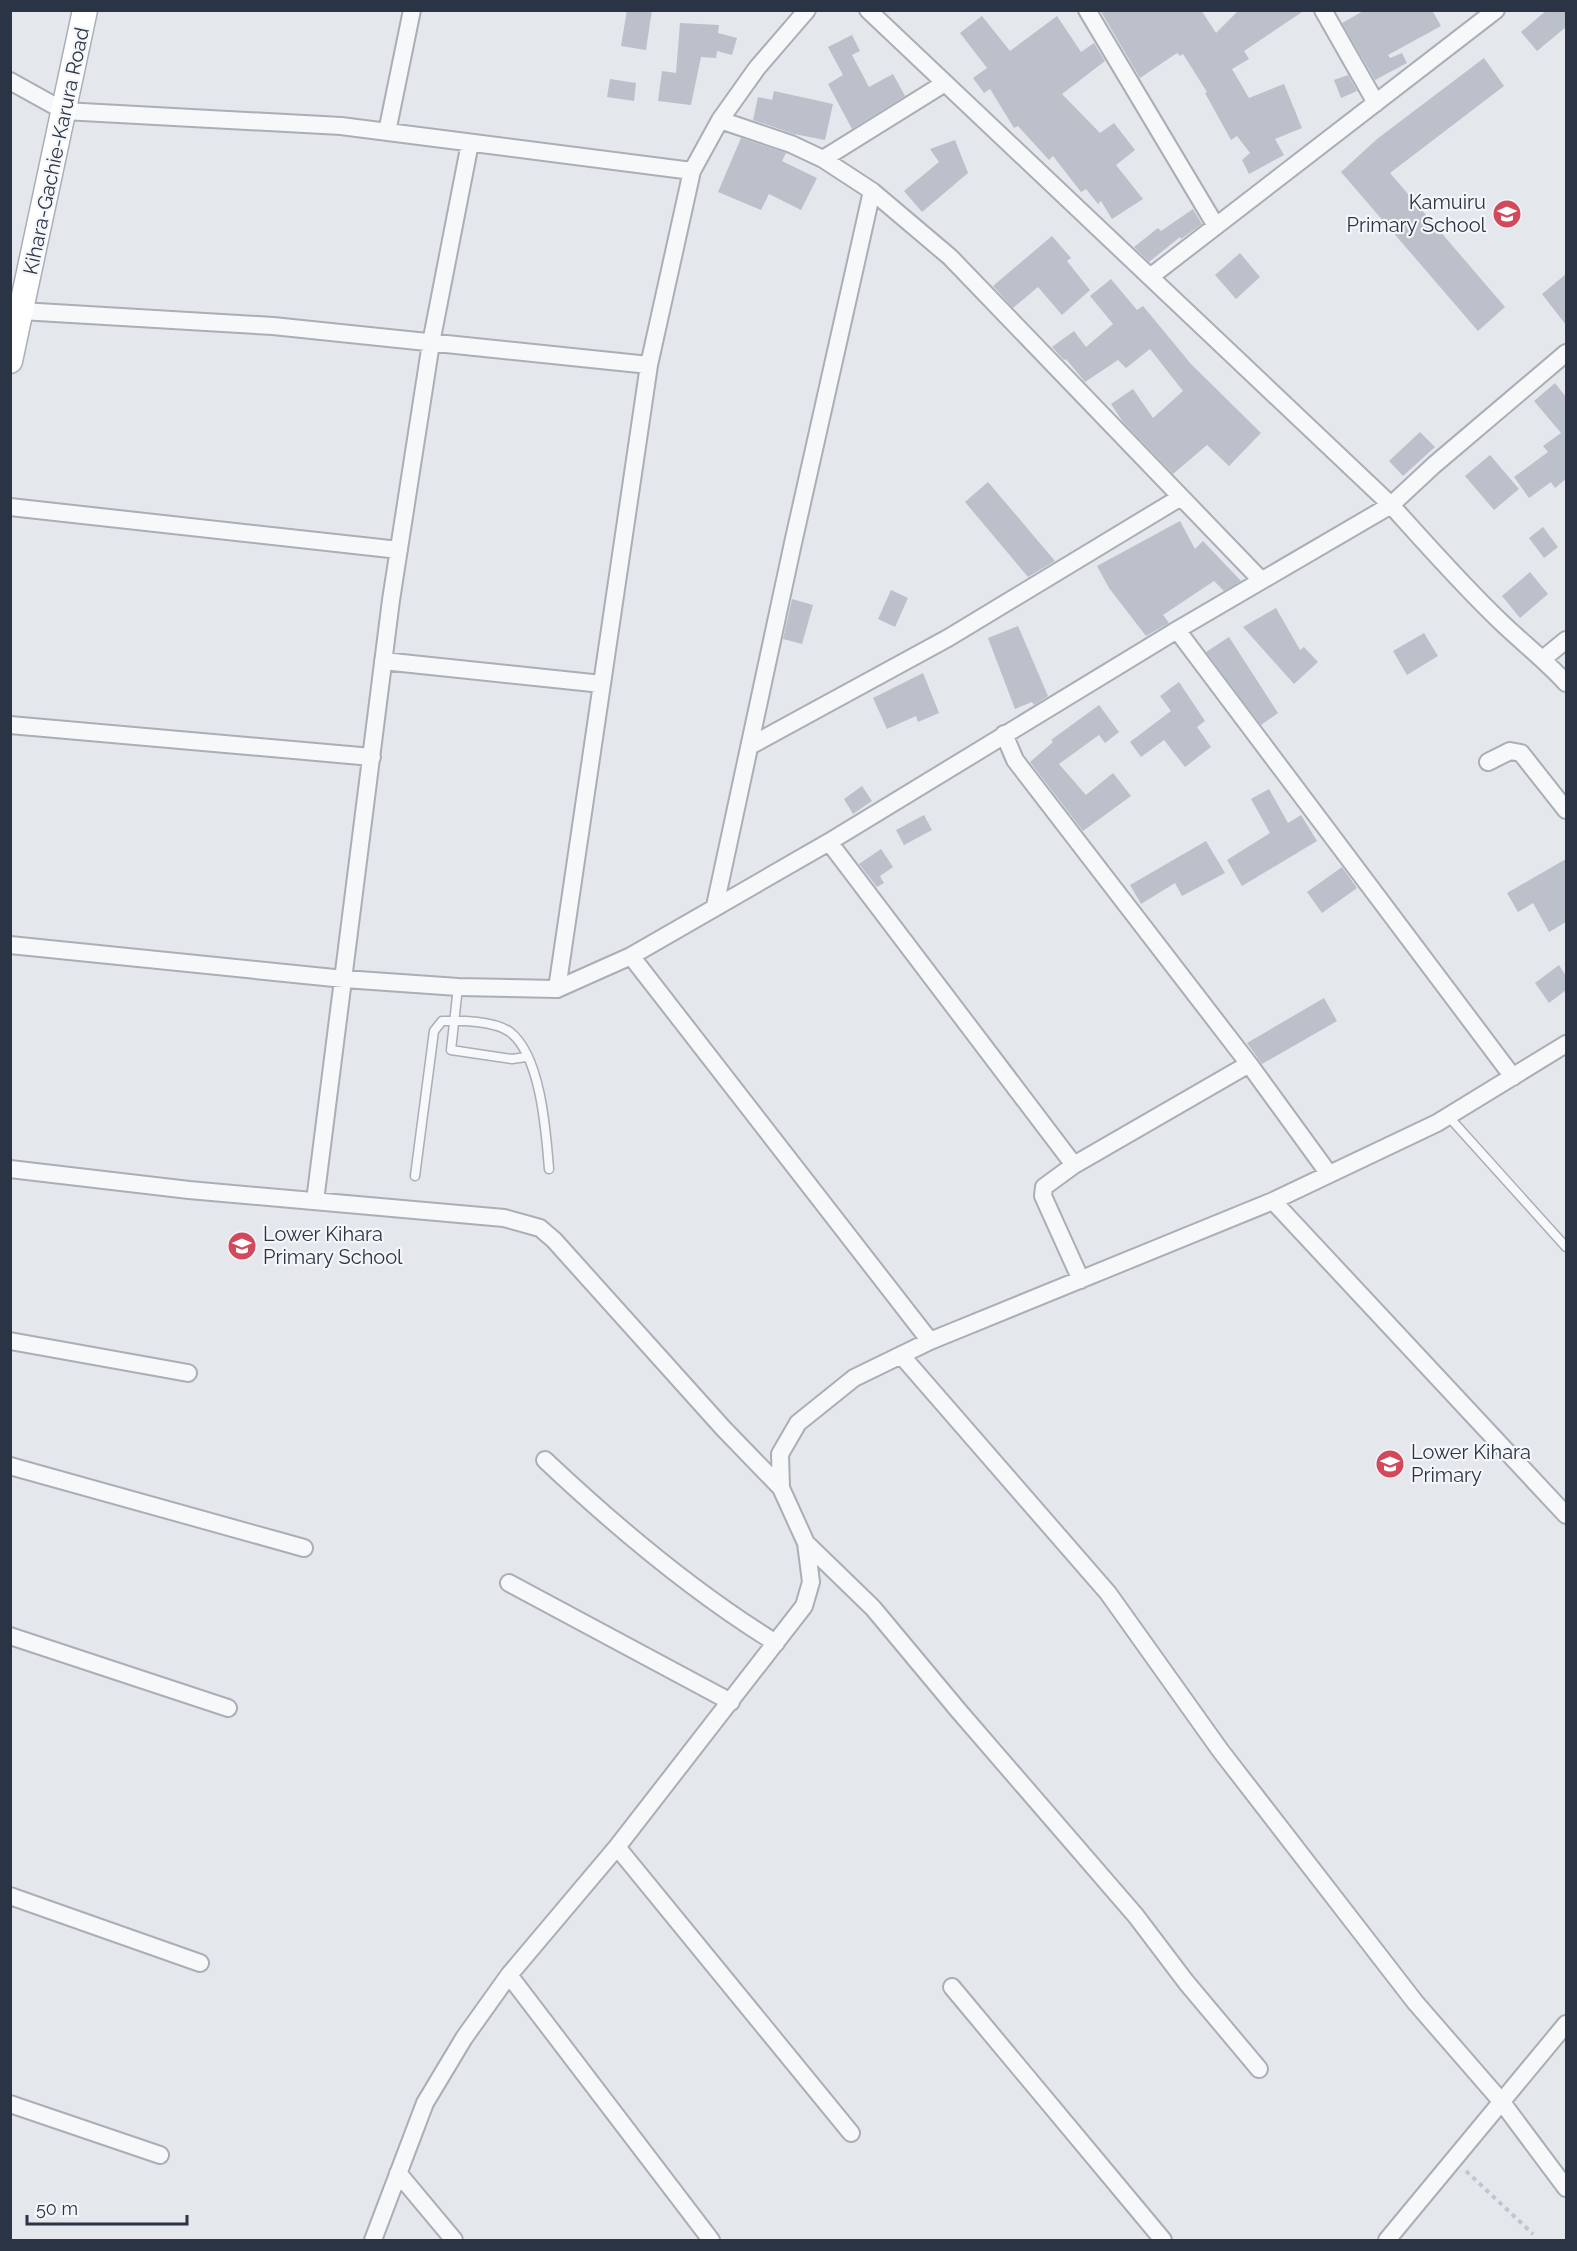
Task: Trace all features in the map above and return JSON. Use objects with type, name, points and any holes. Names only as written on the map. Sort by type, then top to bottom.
[{"type":"street","name":"Kihara-Gachie-Karura Road","points":[[10,361],[17,317],[86,10]]},
{"type":"street","points":[[387,132],[412,10]]},
{"type":"street","points":[[557,989],[649,365],[692,171],[720,120],[757,68],[807,10]]},
{"type":"street","points":[[868,10],[1391,505],[1503,624],[1544,658],[1566,683]]},
{"type":"street","points":[[1086,10],[1216,226]]},
{"type":"street","points":[[1323,10],[1376,103]]},
{"type":"street","points":[[1150,277],[1496,10]]},
{"type":"street","points":[[10,81],[64,111],[341,126],[692,171]]},
{"type":"street","points":[[823,159],[945,83]]},
{"type":"street","points":[[720,120],[790,144],[823,159],[872,191],[950,257],[1261,580]]},
{"type":"street","points":[[315,1201],[399,550],[431,343],[470,143]]},
{"type":"street","points":[[716,906],[872,191]]},
{"type":"street","points":[[17,317],[273,326],[649,365]]},
{"type":"street","points":[[10,945],[344,979],[458,987],[557,989],[631,956],[829,842],[1177,630],[1391,505],[1434,465],[1566,353]]},
{"type":"street","points":[[750,746],[948,638],[1181,496]]},
{"type":"street","points":[[10,507],[399,550]]},
{"type":"street","points":[[1177,630],[1513,1077]]},
{"type":"street","points":[[1544,658],[1566,640]]},
{"type":"street","points":[[383,661],[602,684]]},
{"type":"street","points":[[10,725],[372,757]]},
{"type":"street","points":[[1004,734],[1015,760],[1249,1064],[1329,1174]]},
{"type":"street","points":[[1488,762],[1510,751],[1521,753],[1566,810]]},
{"type":"street","points":[[829,842],[1074,1165]]},
{"type":"street","points":[[631,956],[930,1341]]},
{"type":"street","points":[[781,1488],[780,1454],[798,1423],[854,1378],[930,1341],[1273,1201],[1448,1116],[1566,1044]]},
{"type":"street","points":[[1081,1280],[1043,1196],[1044,1187],[1074,1165],[1249,1064]]},
{"type":"street","points":[[10,1169],[189,1190],[504,1218],[540,1228],[579,1264],[723,1428],[781,1488],[806,1542],[811,1582],[804,1606],[617,1847],[509,1975],[464,2038],[425,2103],[373,2241]]},
{"type":"street","points":[[1273,1201],[1566,1515]]},
{"type":"street","points":[[10,1341],[188,1373]]},
{"type":"street","points":[[901,1355],[1108,1593],[1220,1750],[1407,1992],[1501,2101],[1566,2188]]},
{"type":"street","points":[[545,1460],[594,1506],[705,1595],[776,1643]]},
{"type":"street","points":[[10,1466],[304,1548]]},
{"type":"street","points":[[806,1542],[873,1608],[1136,1916],[1186,1982],[1259,2069]]},
{"type":"street","points":[[509,1583],[731,1702]]},
{"type":"street","points":[[10,1636],[228,1708]]},
{"type":"street","points":[[617,1847],[851,2133]]},
{"type":"street","points":[[10,1896],[200,1963]]},
{"type":"street","points":[[509,1975],[711,2241]]},
{"type":"street","points":[[952,1987],[1164,2241]]},
{"type":"street","points":[[1387,2241],[1566,2024]]},
{"type":"street","points":[[10,2104],[160,2155]]},
{"type":"street","points":[[398,2173],[454,2241]]},
{"type":"lane","points":[[458,987],[449,1046],[455,1052],[512,1059],[526,1057]]},
{"type":"lane","points":[[415,1176],[434,1031],[442,1021],[453,1020],[498,1027],[508,1031],[517,1040],[541,1095],[549,1169]]},
{"type":"lane","points":[[1448,1116],[1566,1247]]},
{"type":"path","points":[[1453,2159],[1533,2234]]},
{"type":"building","points":[[627,10],[652,10],[646,50],[621,46]]},
{"type":"building","points":[[1100,10],[1201,10],[1216,33],[1239,10],[1305,10],[1244,51],[1249,59],[1232,69],[1249,98],[1284,84],[1302,128],[1275,139],[1284,155],[1249,174],[1242,160],[1250,153],[1237,136],[1231,140],[1205,93],[1207,92],[1183,54],[1180,56],[1177,53],[1140,78]]},
{"type":"building","points":[[1365,10],[1432,10],[1441,26],[1388,55],[1390,58],[1402,53],[1407,63],[1375,80],[1342,23]]},
{"type":"building","points":[[1547,10],[1566,10],[1566,27],[1537,51],[1521,32]]},
{"type":"building","points":[[982,16],[1010,51],[1057,16],[1081,52],[1094,43],[1105,61],[1062,94],[1100,133],[1114,123],[1135,150],[1116,165],[1143,199],[1112,219],[1101,201],[1098,204],[1086,189],[1081,192],[1053,156],[1049,160],[1018,126],[1014,128],[990,89],[984,93],[973,78],[987,68],[960,33]]},
{"type":"building","points":[[680,23],[719,25],[718,33],[737,38],[732,55],[717,51],[716,58],[701,57],[691,105],[658,101],[662,71],[676,73]]},
{"type":"building","points":[[852,35],[860,51],[852,55],[869,87],[893,74],[905,96],[852,129],[828,84],[843,75],[828,47]]},
{"type":"building","points":[[1484,58],[1504,86],[1390,173],[1505,307],[1478,331],[1341,172],[1377,139]]},
{"type":"building","points":[[1348,75],[1357,91],[1341,98],[1334,80]]},
{"type":"building","points":[[610,79],[636,83],[634,101],[607,97]]},
{"type":"building","points":[[774,91],[833,104],[825,140],[794,134],[753,120],[758,97],[772,100]]},
{"type":"building","points":[[741,138],[786,153],[782,161],[817,178],[801,210],[769,194],[761,210],[718,192]]},
{"type":"building","points":[[955,140],[968,173],[922,212],[904,191],[939,162],[930,149]]},
{"type":"building","points":[[1193,209],[1202,224],[1181,239],[1180,237],[1149,262],[1134,247],[1158,228],[1161,231]]},
{"type":"building","points":[[1052,236],[1071,258],[1067,261],[1090,290],[1062,315],[1038,287],[1013,308],[993,286]]},
{"type":"building","points":[[1240,253],[1260,277],[1236,299],[1215,275]]},
{"type":"building","points":[[1566,274],[1566,325],[1542,294]]},
{"type":"building","points":[[1111,279],[1137,310],[1143,306],[1191,364],[1261,433],[1229,466],[1207,445],[1173,474],[1123,422],[1111,404],[1133,389],[1153,418],[1183,391],[1150,349],[1126,368],[1118,360],[1085,382],[1066,359],[1064,360],[1052,347],[1074,331],[1086,347],[1113,324],[1090,296]]},
{"type":"building","points":[[1555,383],[1566,397],[1566,479],[1555,488],[1551,482],[1529,498],[1514,477],[1548,452],[1543,446],[1561,433],[1534,401]]},
{"type":"building","points":[[1420,432],[1435,447],[1403,476],[1389,461]]},
{"type":"building","points":[[1490,455],[1519,489],[1494,510],[1465,476]]},
{"type":"building","points":[[988,482],[1055,561],[1028,577],[965,502]]},
{"type":"building","points":[[1180,521],[1195,549],[1203,541],[1241,581],[1224,591],[1214,581],[1163,615],[1169,623],[1146,636],[1109,588],[1097,566]]},
{"type":"building","points":[[1543,527],[1558,547],[1544,558],[1529,538]]},
{"type":"building","points":[[1530,572],[1548,594],[1520,618],[1502,596]]},
{"type":"building","points":[[891,590],[908,598],[895,627],[878,619]]},
{"type":"building","points":[[792,599],[813,605],[802,644],[783,639]]},
{"type":"building","points":[[1276,608],[1300,650],[1304,647],[1318,662],[1294,684],[1243,627]]},
{"type":"building","points":[[1018,626],[1048,696],[1034,705],[1032,702],[1015,709],[988,638]]},
{"type":"building","points":[[1424,633],[1438,656],[1407,675],[1393,651]]},
{"type":"building","points":[[1229,637],[1278,713],[1261,725],[1206,652]]},
{"type":"building","points":[[923,673],[939,713],[918,722],[916,716],[887,729],[873,698]]},
{"type":"building","points":[[1179,682],[1205,721],[1197,727],[1211,747],[1185,767],[1164,740],[1141,757],[1130,742],[1171,711],[1160,696]]},
{"type":"building","points":[[1099,705],[1119,732],[1105,743],[1099,735],[1059,764],[1086,795],[1113,773],[1131,796],[1083,831],[1030,762],[1053,742],[1051,740]]},
{"type":"building","points":[[862,786],[872,801],[853,814],[844,799]]},
{"type":"building","points":[[1269,789],[1288,823],[1301,815],[1317,841],[1242,886],[1227,860],[1270,833],[1251,799]]},
{"type":"building","points":[[924,815],[932,830],[904,845],[896,830]]},
{"type":"building","points":[[1206,841],[1225,873],[1182,896],[1175,883],[1141,904],[1130,885]]},
{"type":"building","points":[[881,849],[893,867],[880,876],[884,883],[877,887],[859,864]]},
{"type":"building","points":[[1566,859],[1566,922],[1549,932],[1533,903],[1518,912],[1507,893]]},
{"type":"building","points":[[1342,867],[1357,888],[1322,913],[1307,892]]},
{"type":"building","points":[[1559,965],[1566,976],[1566,990],[1549,1003],[1535,983]]},
{"type":"building","points":[[1324,998],[1337,1021],[1262,1064],[1247,1043]]},
{"type":"place","name":"Kamuiru Primary School","points":[[1507,214]]},
{"type":"place","name":"Lower Kihara Primary School","points":[[242,1246]]},
{"type":"place","name":"Lower Kihara Primary","points":[[1390,1464]]}]
